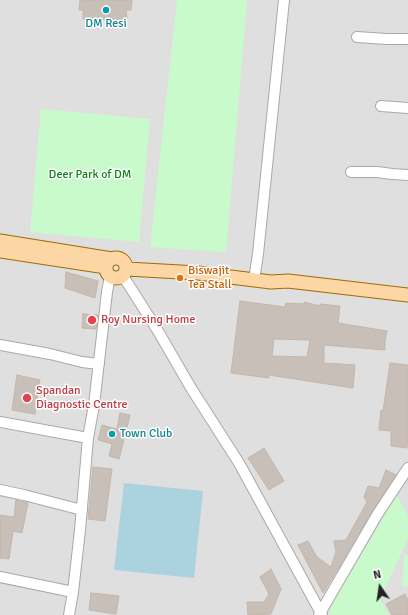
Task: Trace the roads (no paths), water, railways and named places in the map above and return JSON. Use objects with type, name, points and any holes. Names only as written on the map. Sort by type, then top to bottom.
[{"type":"main road","points":[[0,241],[117,268]]},
{"type":"main road","points":[[0,250],[117,268],[255,276],[271,282],[288,281],[408,295]]},
{"type":"street","points":[[255,276],[284,0]]},
{"type":"street","points":[[357,37],[408,39]]},
{"type":"street","points":[[381,106],[408,108]]},
{"type":"street","points":[[351,172],[377,172],[408,175]]},
{"type":"street","points":[[69,615],[82,510],[88,438],[94,404],[107,292],[117,268]]},
{"type":"street","points":[[117,268],[239,462],[321,614]]},
{"type":"street","points":[[0,345],[50,354],[82,362],[99,364]]},
{"type":"street","points":[[0,422],[88,438]]},
{"type":"street","points":[[321,614],[377,515],[408,468]]},
{"type":"street","points":[[0,490],[82,510]]},
{"type":"street","points":[[0,577],[73,592]]},
{"type":"water","points":[[124,483],[203,491],[194,578],[114,570]]},
{"type":"place","name":"DM Resi","points":[[106,10]]},
{"type":"place","name":"Biswajit Tea Stall","points":[[180,278]]},
{"type":"place","name":"Roy Nursing Home","points":[[92,320]]},
{"type":"place","name":"Spandan Diagnostic Centre","points":[[27,398]]},
{"type":"place","name":"Town Club","points":[[112,434]]},
{"type":"park label","name":"Deer Park of DM","points":[[90,175]]}]
